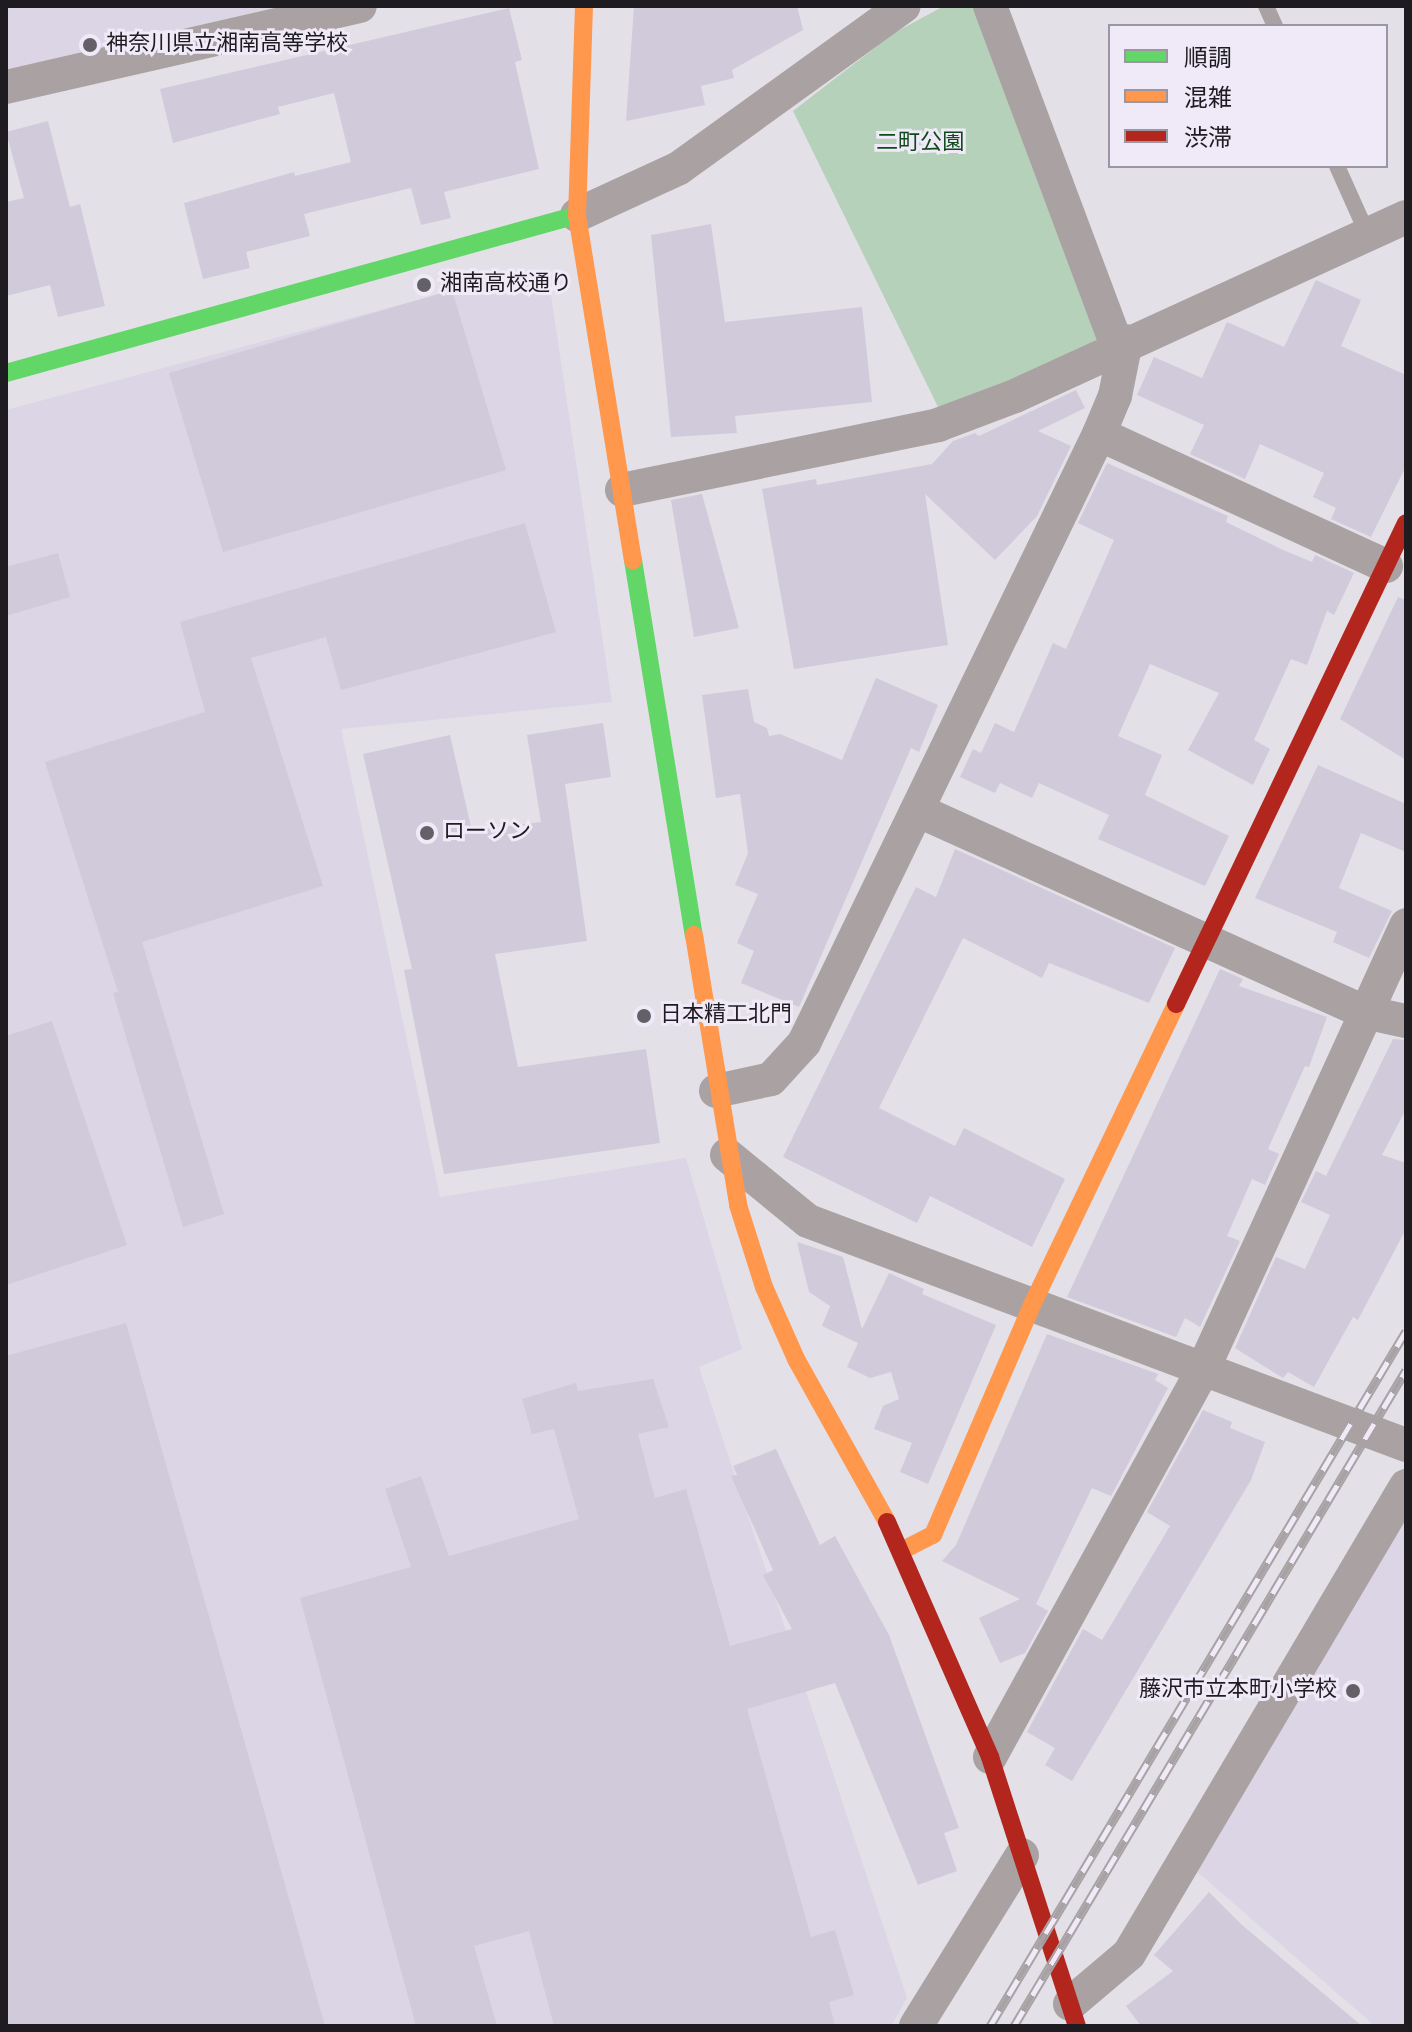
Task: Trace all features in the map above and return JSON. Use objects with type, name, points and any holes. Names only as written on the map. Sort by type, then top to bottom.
[{"type":"street","points":[[6,87],[360,6]]},
{"type":"street","points":[[584,6],[577,215],[727,1155],[764,1287],[833,1428],[903,1550],[990,1757],[1073,2015],[1129,1954],[1406,1486]]},
{"type":"street","points":[[6,373],[577,215],[679,168],[904,6]]},
{"type":"street","points":[[716,1091],[759,1083],[791,1061],[919,811],[1115,396],[1122,343],[990,6]]},
{"type":"street","points":[[622,490],[938,425],[1015,396],[1122,343],[1406,217]]},
{"type":"street","points":[[1370,232],[1406,244]]},
{"type":"street","points":[[1099,434],[1386,566]]},
{"type":"street","points":[[903,1550],[933,1535],[1033,1303],[1406,523]]},
{"type":"street","points":[[919,811],[1364,1012],[1406,1021]]},
{"type":"street","points":[[990,1757],[1204,1367],[1406,925]]},
{"type":"street","points":[[727,1155],[808,1221],[1406,1445]]},
{"type":"street","points":[[916,2026],[1022,1855]]},
{"type":"lane","points":[[1338,168],[1370,232]]},
{"type":"shaded area","name":"神奈川県立湘南高等学校","points":[[6,6],[342,6],[6,85]]},
{"type":"shaded area","points":[[516,274],[551,295],[612,702],[341,729],[440,1197],[686,1158],[742,1349],[699,1367],[907,1998],[891,2026],[6,2026],[6,410]]},
{"type":"shaded area","name":"藤沢市立本町小学校","points":[[1406,1512],[1406,2026],[1375,2026],[1194,1869]]},
{"type":"green space","name":"二町公園","points":[[944,6],[975,6],[1100,339],[1010,384],[940,411],[793,111],[894,33]]},
{"type":"building","points":[[634,6],[797,6],[803,30],[732,70],[734,78],[701,86],[705,105],[626,121]]},
{"type":"building","points":[[509,8],[522,60],[515,62],[539,169],[444,192],[451,218],[421,225],[411,188],[304,214],[310,236],[246,252],[250,268],[203,279],[184,203],[294,172],[295,176],[351,162],[334,93],[278,107],[280,114],[173,143],[160,89]]},
{"type":"building","points":[[48,121],[70,207],[80,204],[105,306],[58,317],[50,285],[6,296],[6,202],[24,198],[6,132]]},
{"type":"building","points":[[711,224],[725,322],[862,307],[872,402],[735,416],[737,433],[671,437],[651,235]]},
{"type":"building","points":[[1316,280],[1361,300],[1341,346],[1406,375],[1406,466],[1371,537],[1331,519],[1336,508],[1313,497],[1324,473],[1260,444],[1245,479],[1190,454],[1204,425],[1137,395],[1154,357],[1202,378],[1227,322],[1284,347]]},
{"type":"building","points":[[452,290],[506,470],[223,552],[169,373]]},
{"type":"building","points":[[1076,390],[1085,408],[1038,431],[1071,446],[1037,516],[995,560],[925,494],[948,645],[794,669],[762,489],[816,479],[817,485],[932,464],[953,441],[975,433],[979,436]]},
{"type":"building","points":[[1107,463],[1228,516],[1226,522],[1281,549],[1312,562],[1315,555],[1354,573],[1334,615],[1327,611],[1307,665],[1291,659],[1254,740],[1270,749],[1253,785],[1188,750],[1219,693],[1150,664],[1118,736],[1162,755],[1145,795],[1229,836],[1205,886],[1098,839],[1109,815],[1039,783],[1032,798],[1000,783],[995,793],[960,777],[973,749],[981,753],[995,723],[1014,732],[1053,643],[1066,649],[1114,540],[1078,523]]},
{"type":"building","points":[[702,494],[739,628],[694,637],[671,500]]},
{"type":"building","points":[[525,523],[556,632],[341,690],[326,637],[251,658],[323,886],[142,942],[224,1214],[183,1227],[113,993],[118,992],[45,762],[205,712],[180,622]]},
{"type":"building","points":[[58,553],[70,597],[6,616],[6,567]]},
{"type":"building","points":[[1398,597],[1406,600],[1406,760],[1340,719]]},
{"type":"building","points":[[876,678],[938,705],[919,752],[911,748],[799,1007],[741,983],[754,951],[737,943],[758,894],[735,885],[748,853],[740,794],[716,798],[702,695],[748,689],[754,722],[767,728],[769,736],[780,734],[842,760]]},
{"type":"building","points":[[603,723],[611,777],[565,784],[587,941],[495,954],[518,1067],[646,1049],[660,1143],[444,1174],[404,970],[412,969],[363,754],[450,735],[472,831],[541,822],[527,735]]},
{"type":"building","points":[[1318,765],[1406,804],[1406,852],[1361,833],[1339,888],[1392,911],[1369,958],[1333,942],[1337,932],[1255,898]]},
{"type":"building","points":[[955,849],[1175,948],[1149,1003],[1049,963],[1042,978],[963,938],[879,1108],[955,1146],[964,1128],[1065,1179],[1032,1247],[930,1196],[917,1223],[783,1157],[916,887],[936,897]]},
{"type":"building","points":[[1220,969],[1243,979],[1239,986],[1327,1017],[1309,1067],[1305,1066],[1268,1149],[1279,1154],[1265,1185],[1252,1179],[1227,1236],[1240,1241],[1200,1327],[1185,1318],[1176,1337],[1067,1297]]},
{"type":"building","points":[[52,1021],[127,1245],[6,1285],[6,1036]]},
{"type":"building","points":[[1393,1039],[1406,1040],[1406,1109],[1382,1155],[1406,1163],[1406,1229],[1358,1320],[1353,1317],[1314,1387],[1288,1372],[1283,1378],[1235,1348],[1276,1257],[1305,1269],[1330,1215],[1301,1202],[1316,1171],[1326,1176]]},
{"type":"building","points":[[797,1242],[843,1257],[862,1329],[889,1273],[924,1289],[922,1294],[996,1325],[928,1484],[900,1472],[912,1443],[874,1429],[883,1406],[899,1399],[891,1372],[870,1378],[847,1367],[858,1343],[822,1326],[830,1306],[809,1292]]},
{"type":"building","points":[[126,1323],[325,2026],[6,2026],[6,1356]]},
{"type":"building","points":[[1047,1334],[1158,1374],[1155,1380],[1168,1388],[1111,1496],[1092,1488],[1036,1604],[1048,1611],[1025,1653],[1000,1663],[979,1618],[1020,1599],[942,1561],[956,1545]]},
{"type":"building","points":[[653,1379],[669,1427],[638,1434],[655,1498],[686,1489],[730,1646],[792,1629],[763,1575],[773,1570],[731,1476],[737,1475],[733,1466],[776,1449],[820,1545],[835,1536],[889,1635],[959,1828],[944,1833],[957,1871],[918,1885],[835,1683],[747,1709],[811,1937],[835,1930],[854,1995],[829,2002],[835,2026],[554,2026],[529,1931],[474,1946],[497,2026],[416,2026],[300,1598],[411,1567],[385,1489],[421,1476],[449,1556],[579,1519],[554,1429],[532,1434],[522,1399],[576,1383],[578,1391]]},
{"type":"building","points":[[1203,1410],[1232,1422],[1230,1428],[1265,1442],[1251,1480],[1072,1781],[1045,1765],[1055,1748],[1027,1732],[1083,1629],[1102,1640],[1170,1526],[1147,1512]]},
{"type":"building","points":[[1209,1892],[1242,1925],[1362,2026],[1141,2026],[1126,2006],[1173,1971],[1154,1955]]},
{"type":"railway","points":[[990,2026],[1406,1331]]},
{"type":"railway","points":[[1014,2026],[1406,1370]]},
{"type":"traffic: fast","points":[[6,373],[577,215]]},
{"type":"traffic: fast","points":[[633,560],[694,935]]},
{"type":"traffic: slow","points":[[584,6],[577,215],[633,560]]},
{"type":"traffic: slow","points":[[694,935],[738,1205],[764,1287],[796,1359],[887,1522]]},
{"type":"traffic: slow","points":[[903,1550],[933,1535],[1033,1303],[1176,1004]]},
{"type":"traffic: jam","points":[[1176,1004],[1406,523]]},
{"type":"traffic: jam","points":[[887,1522],[990,1757],[1077,2026]]},
{"type":"place","name":"神奈川県立湘南高等学校","points":[[90,45]]},
{"type":"place","name":"湘南高校通り","points":[[424,285]]},
{"type":"place","name":"ローソン","points":[[427,833]]},
{"type":"place","name":"日本精工北門","points":[[644,1016]]},
{"type":"place","name":"藤沢市立本町小学校","points":[[1353,1691]]}]
